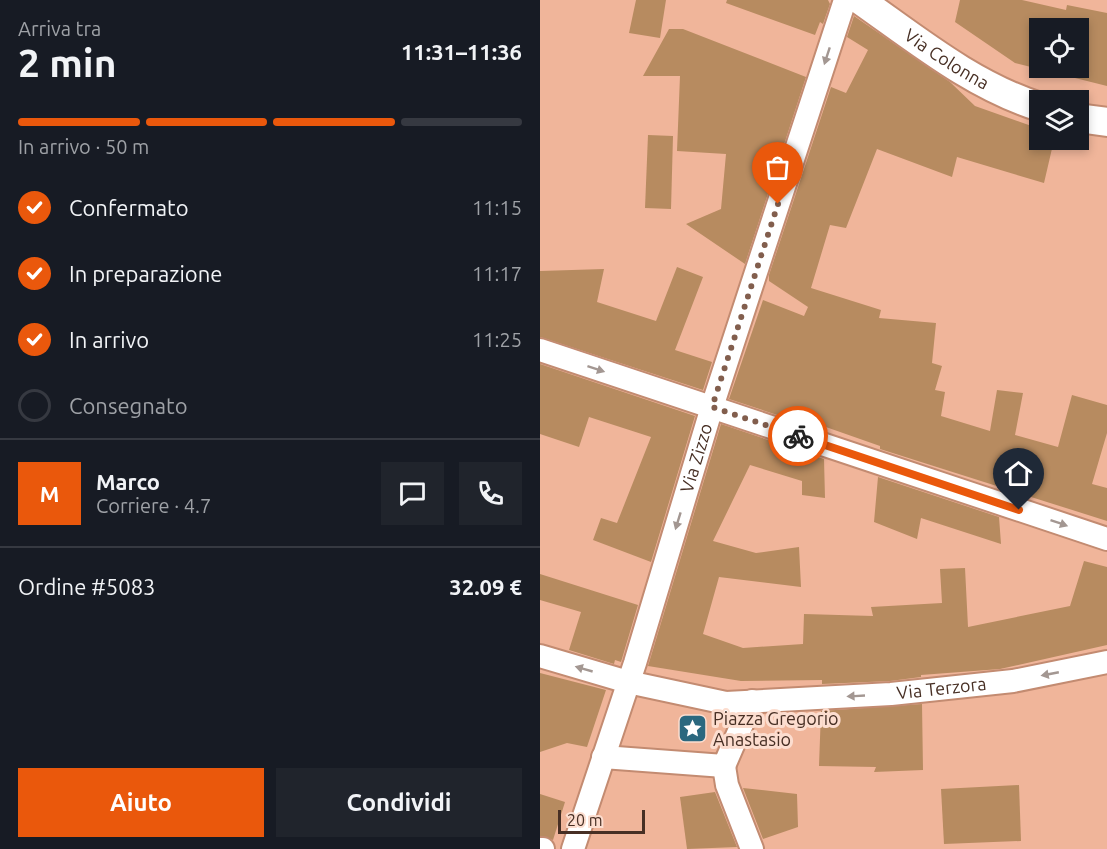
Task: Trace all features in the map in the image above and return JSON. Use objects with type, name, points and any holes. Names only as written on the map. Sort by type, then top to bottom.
[{"type":"street","name":"Via Zizzo","points":[[573,849],[628,682],[712,407],[845,0]]},
{"type":"street","name":"Via Colonna","points":[[860,0],[996,91],[1029,103]]},
{"type":"street","points":[[1089,120],[1107,122]]},
{"type":"street","points":[[540,350],[1107,539]]},
{"type":"street","name":"Via Terzora","points":[[540,657],[628,682],[726,703],[891,694],[990,683],[1107,662]]},
{"type":"street","points":[[752,849],[725,776],[763,701]]},
{"type":"street","points":[[603,756],[725,776]]},
{"type":"building","points":[[636,0],[666,0],[660,38],[629,33]]},
{"type":"building","points":[[727,0],[828,0],[830,4],[823,24],[820,22],[815,35],[726,3]]},
{"type":"building","points":[[960,0],[1022,0],[1066,10],[1067,5],[1107,13],[1107,86],[1075,78],[1089,78],[1089,18],[1029,18],[1029,66],[1015,63],[955,22]]},
{"type":"building","points":[[854,16],[950,82],[975,106],[1029,125],[1029,150],[1052,150],[1044,183],[957,157],[952,177],[877,149],[846,228],[830,225],[811,288],[881,310],[879,318],[936,323],[932,363],[942,366],[935,390],[945,392],[941,416],[990,431],[997,390],[1023,393],[1015,435],[1058,447],[1072,395],[1107,405],[1107,433],[1092,484],[1107,488],[1107,521],[880,449],[880,446],[823,426],[823,430],[729,399],[763,300],[804,316],[808,307],[769,281],[769,275],[831,87],[846,93],[868,50],[847,37]]},
{"type":"building","points":[[669,29],[683,29],[806,77],[745,264],[686,224],[721,209],[726,154],[677,151],[680,76],[643,76]]},
{"type":"building","points":[[648,135],[673,136],[671,209],[645,208]]},
{"type":"building","points":[[677,267],[703,277],[675,350],[712,362],[703,390],[540,337],[540,271],[604,269],[597,302],[656,321]]},
{"type":"building","points":[[540,364],[695,416],[651,562],[593,540],[601,518],[617,523],[651,437],[589,417],[579,447],[540,434]]},
{"type":"building","points":[[721,424],[824,459],[825,498],[802,495],[802,481],[750,465],[713,541],[756,553],[799,547],[801,587],[719,577],[703,634],[743,648],[803,644],[804,614],[873,616],[871,607],[942,603],[940,569],[965,568],[968,627],[1070,606],[1084,561],[1107,567],[1107,645],[1000,669],[921,675],[921,677],[890,681],[822,684],[822,680],[741,681],[648,666]]},
{"type":"building","points":[[878,477],[999,517],[1001,544],[921,518],[917,539],[874,522]]},
{"type":"building","points":[[540,574],[638,605],[621,662],[615,660],[614,664],[569,650],[581,612],[540,600]]},
{"type":"building","points":[[540,673],[606,690],[587,747],[567,743],[540,752]]},
{"type":"building","points":[[922,704],[923,770],[874,772],[876,767],[819,766],[821,711]]},
{"type":"building","points":[[1019,785],[1021,841],[944,844],[941,789]]},
{"type":"building","points":[[743,788],[797,794],[798,827],[763,839]]},
{"type":"building","points":[[715,792],[737,847],[687,849],[680,797]]},
{"type":"building","points":[[540,794],[565,802],[553,840],[540,836]]},
{"type":"way so far","points":[[778,204],[712,407],[798,436]]},
{"type":"place","name":"Piazza Gregorio Anastasio","points":[[692,729]]},
{"type":"route","points":[[798,436],[1019,510]]}]
